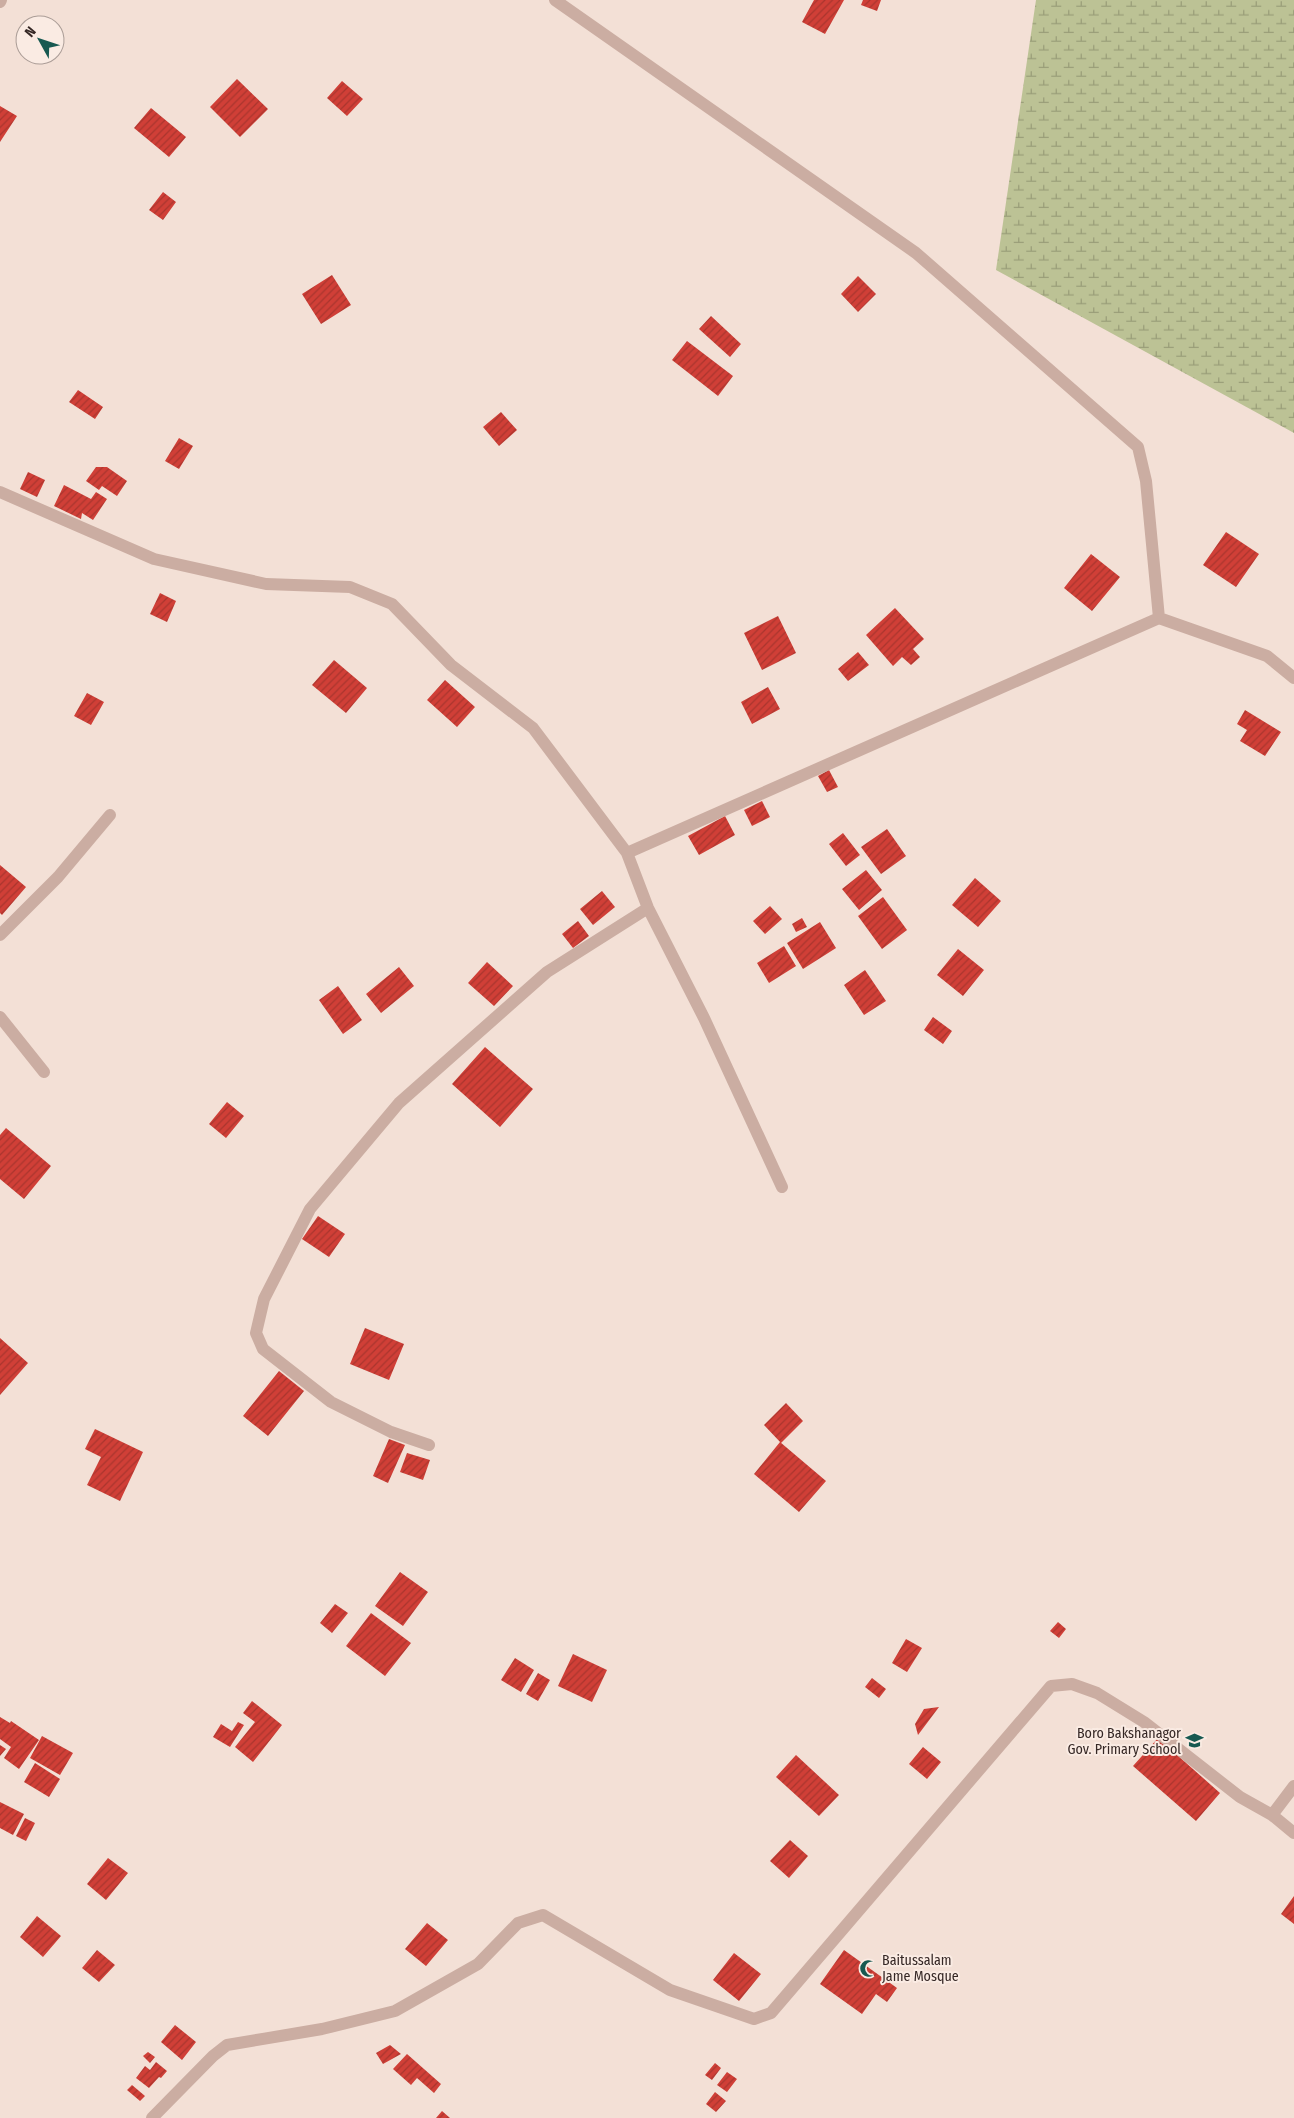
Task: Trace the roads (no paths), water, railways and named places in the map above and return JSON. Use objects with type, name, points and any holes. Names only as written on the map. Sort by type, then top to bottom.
[{"type":"street","points":[[555,0],[916,253],[1138,447],[1146,481],[1159,618]]},
{"type":"street","points":[[0,492],[154,560],[266,584],[350,587],[392,604],[452,665],[533,728],[627,853],[648,908],[704,1018],[782,1187]]},
{"type":"street","points":[[627,853],[1159,618],[1267,656],[1294,678]]},
{"type":"street","points":[[0,935],[58,877],[110,815]]},
{"type":"street","points":[[428,1446],[391,1432],[331,1402],[263,1349],[256,1333],[264,1299],[310,1209],[399,1103],[547,972],[648,908]]},
{"type":"street","points":[[0,1017],[44,1072]]},
{"type":"street","points":[[152,2118],[213,2056],[227,2045],[322,2029],[395,2011],[478,1964],[518,1924],[543,1915],[670,1990],[754,2019],[771,2013],[1051,1686],[1072,1684],[1097,1693],[1144,1722],[1240,1797],[1272,1815],[1294,1833]]},
{"type":"street","points":[[1272,1815],[1294,1786]]},
{"type":"place","name":"Boro Bakshanagor Gov. Primary School","points":[[1195,1741]]},
{"type":"place","name":"Baitussalam Jame Mosque","points":[[868,1968]]}]
